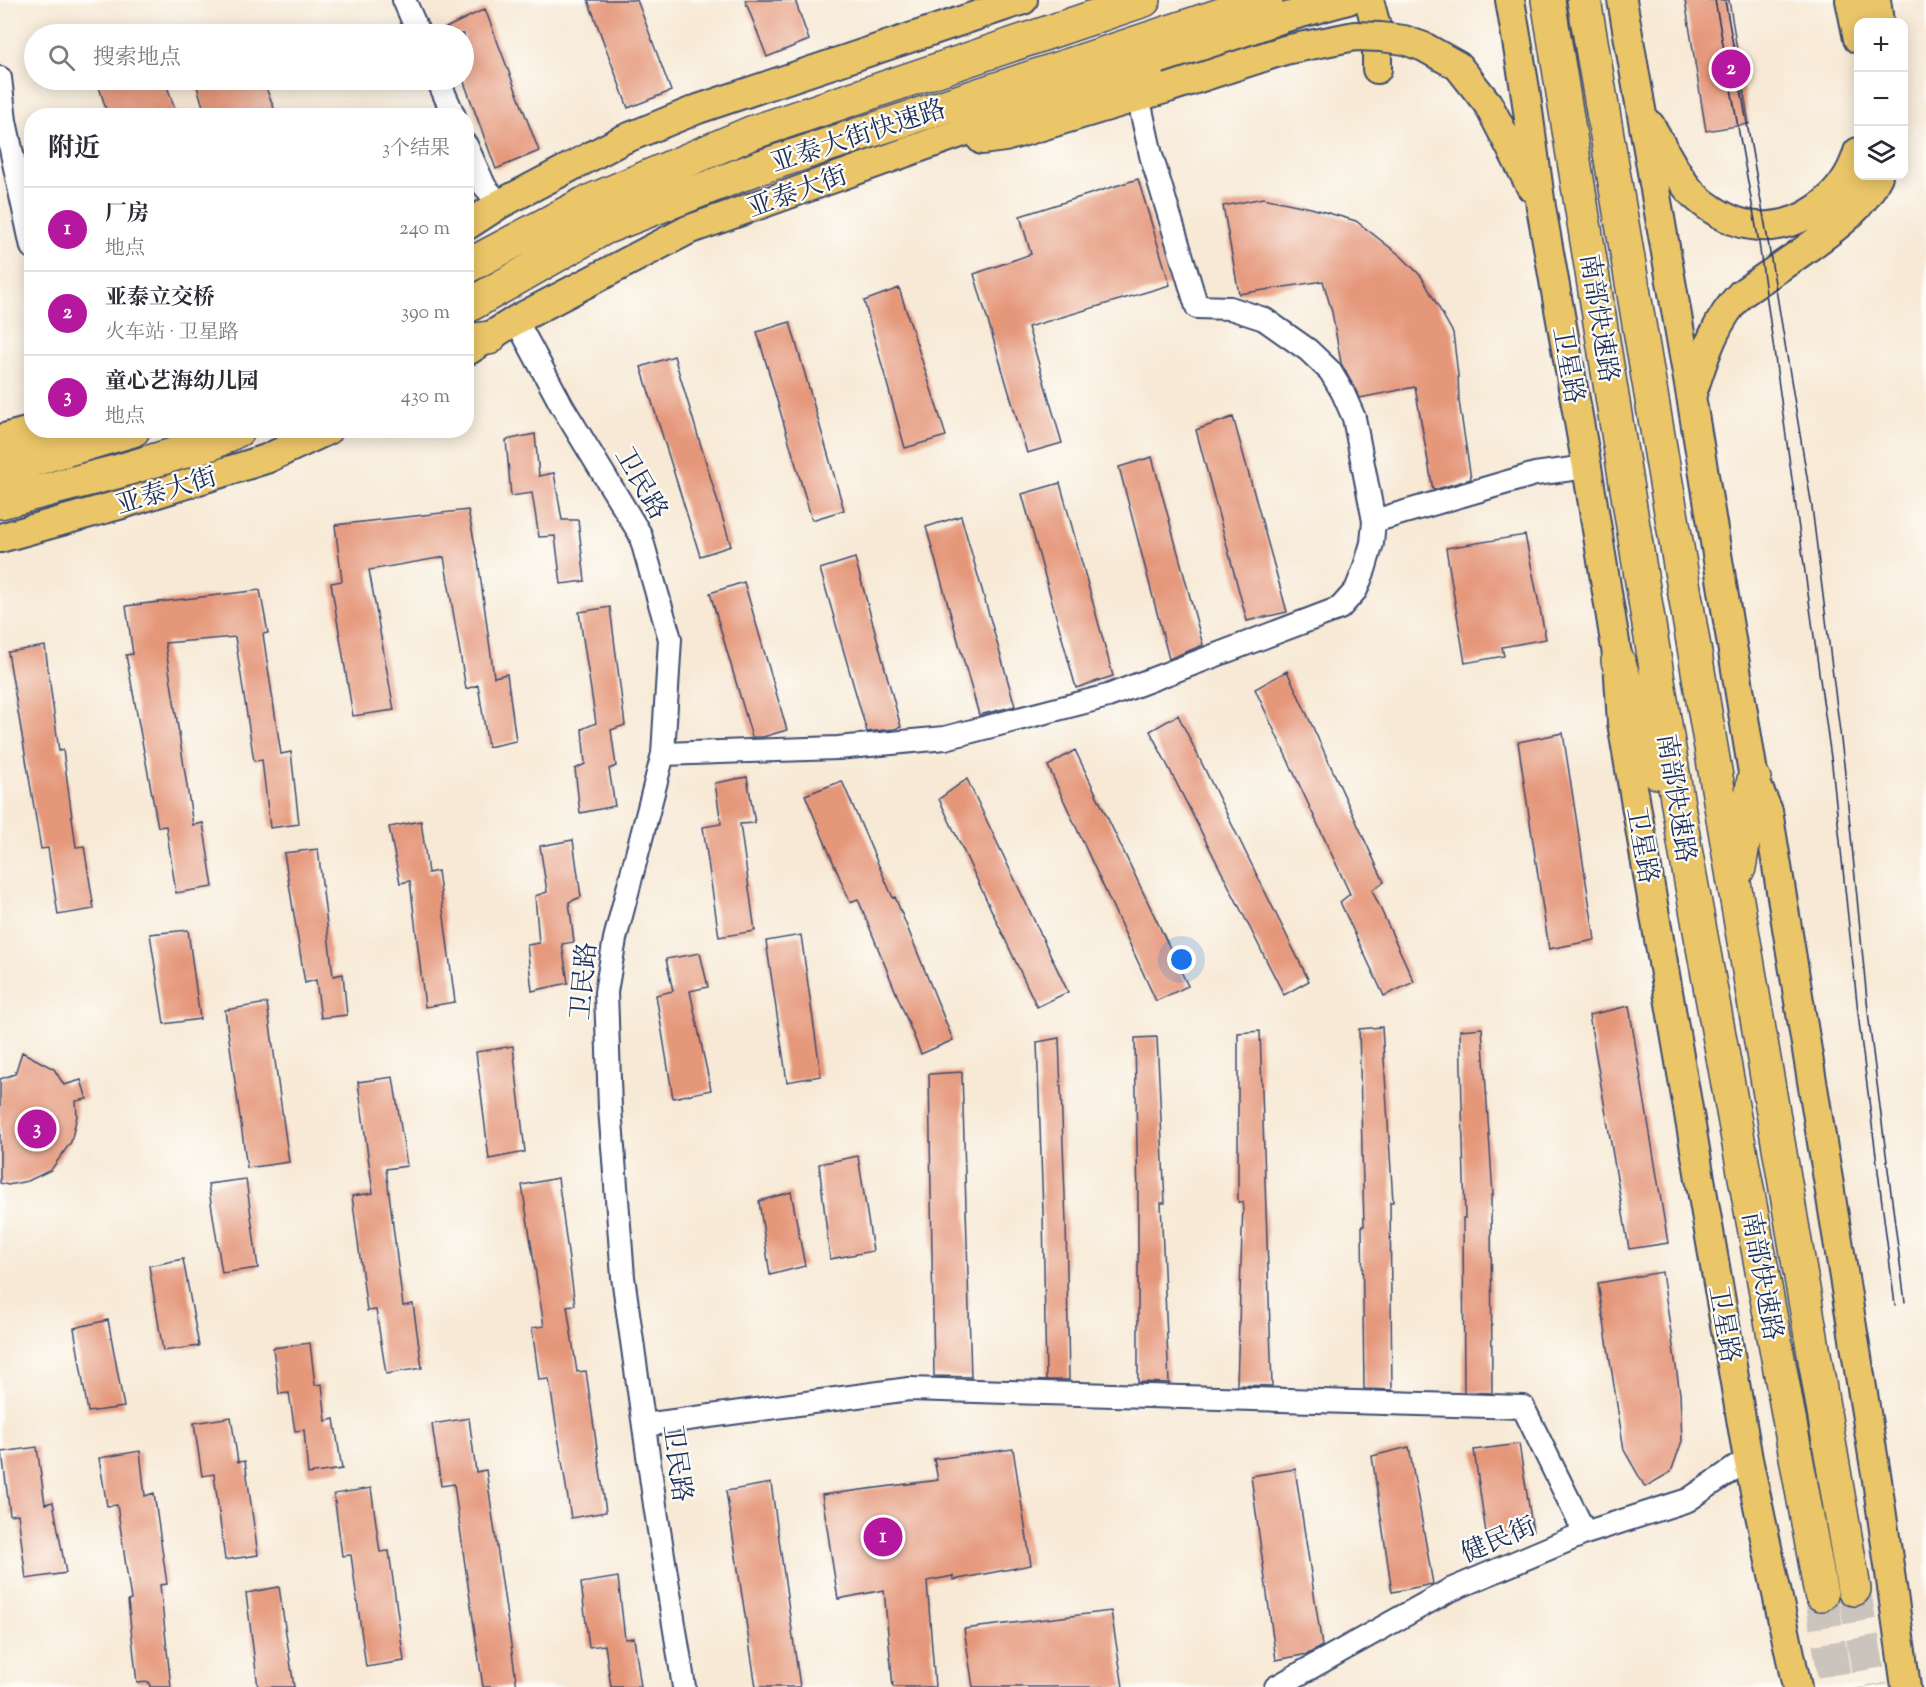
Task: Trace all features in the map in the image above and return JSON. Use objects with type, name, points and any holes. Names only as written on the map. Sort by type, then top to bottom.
[{"type":"highway","name":"亚泰大街快速路","points":[[474,263],[584,204],[751,133],[1144,0]]},
{"type":"highway","name":"亚泰大街快速路","points":[[474,302],[604,228],[758,168],[1266,0]]},
{"type":"highway","name":"南部快速路","points":[[1548,0],[1686,854],[1821,1594]]},
{"type":"highway","name":"南部快速路","points":[[1584,0],[1854,1589]]},
{"type":"highway","points":[[0,469],[106,438]]},
{"type":"highway","points":[[0,502],[116,472],[222,438]]},
{"type":"highway","points":[[1618,661],[1686,854]]},
{"type":"highway","points":[[1735,894],[1754,779]]},
{"type":"main road","points":[[474,221],[500,204],[622,140],[698,109],[1023,0]]},
{"type":"main road","name":"亚泰大街","points":[[484,338],[688,230],[1282,18],[1348,0]]},
{"type":"main road","points":[[1369,0],[1377,30],[1377,69]]},
{"type":"main road","name":"卫星路","points":[[1510,0],[1525,88],[1541,207],[1587,467],[1618,661],[1622,723],[1748,1459],[1797,1687]]},
{"type":"main road","points":[[1622,0],[1691,396],[1754,779],[1768,811],[1877,1480],[1906,1687]]},
{"type":"main road","points":[[1850,0],[1854,20]]},
{"type":"main road","points":[[1876,0],[1878,18]]},
{"type":"main road","points":[[920,147],[1005,137],[1285,50],[1355,36],[1381,37],[1404,40],[1424,47],[1458,66],[1488,104],[1541,207]]},
{"type":"main road","points":[[1641,109],[1691,191],[1711,208],[1731,219],[1751,225],[1780,225],[1812,212],[1830,199],[1844,184],[1854,167]]},
{"type":"main road","points":[[1691,396],[1707,348],[1730,306],[1741,294],[1838,227],[1856,210],[1876,180]]},
{"type":"main road","points":[[0,439],[24,433]]},
{"type":"main road","name":"亚泰大街","points":[[0,538],[126,503],[266,459],[311,438]]},
{"type":"street","points":[[404,0],[415,24]]},
{"type":"street","points":[[0,78],[5,121],[24,210]]},
{"type":"street","points":[[442,90],[450,108]]},
{"type":"street","points":[[663,754],[838,748],[945,738],[1108,696],[1340,608],[1356,590],[1372,543],[1374,521],[1354,418],[1343,393],[1329,371],[1308,350],[1264,319],[1230,308],[1197,307],[1151,155],[1138,96]]},
{"type":"street","points":[[474,163],[485,187],[500,204]]},
{"type":"street","name":"卫民路","points":[[484,338],[562,406],[640,534],[670,639],[663,754],[615,939],[606,993],[610,1108],[623,1277],[684,1687]]},
{"type":"street","points":[[1374,521],[1535,474],[1587,467]]},
{"type":"street","points":[[644,1425],[909,1389],[1522,1407],[1585,1533]]},
{"type":"street","name":"健民街","points":[[1276,1687],[1448,1591],[1585,1533],[1688,1500],[1748,1459]]},
{"type":"building","points":[[588,0],[637,0],[671,91],[628,108]]},
{"type":"building","points":[[745,0],[795,0],[809,40],[767,57]]},
{"type":"building","points":[[1685,0],[1729,0],[1749,124],[1706,131]]},
{"type":"building","points":[[485,9],[539,151],[496,169],[467,90],[474,90],[474,24],[454,24]]},
{"type":"building","points":[[100,90],[168,90],[174,108],[106,108]]},
{"type":"building","points":[[198,90],[267,90],[274,108],[204,108]]},
{"type":"building","points":[[1138,179],[1170,285],[1028,327],[1062,443],[1027,453],[974,274],[1031,254],[1020,216]]},
{"type":"building","points":[[1263,198],[1311,208],[1356,221],[1401,256],[1421,276],[1453,333],[1459,401],[1471,479],[1433,490],[1415,387],[1360,398],[1341,363],[1332,312],[1323,281],[1239,294],[1223,206]]},
{"type":"building","points":[[899,288],[946,436],[905,448],[864,301]]},
{"type":"building","points":[[790,322],[844,510],[812,520],[757,332]]},
{"type":"building","points":[[674,356],[731,546],[700,556],[641,367]]},
{"type":"building","points":[[1233,417],[1287,612],[1247,621],[1196,430]]},
{"type":"building","points":[[535,434],[539,476],[554,473],[562,520],[578,520],[585,581],[561,584],[555,536],[539,537],[532,493],[511,496],[506,440]]},
{"type":"building","points":[[1152,457],[1203,645],[1169,659],[1119,467]]},
{"type":"building","points":[[1060,483],[1113,676],[1076,688],[1022,494]]},
{"type":"building","points":[[468,510],[478,560],[494,677],[507,674],[516,741],[488,747],[478,685],[466,689],[444,557],[369,570],[394,710],[353,716],[331,583],[342,581],[335,525]]},
{"type":"building","points":[[961,516],[1015,706],[979,715],[926,527]]},
{"type":"building","points":[[1525,535],[1546,639],[1502,647],[1504,656],[1465,663],[1446,548]]},
{"type":"building","points":[[855,558],[901,727],[894,729],[867,732],[820,569]]},
{"type":"building","points":[[744,582],[787,730],[763,737],[752,737],[710,593]]},
{"type":"building","points":[[260,590],[268,633],[263,634],[281,754],[291,752],[299,824],[270,828],[262,760],[254,761],[235,637],[165,643],[193,825],[203,823],[213,887],[176,893],[166,826],[158,827],[126,655],[133,654],[126,606]]},
{"type":"building","points":[[610,607],[625,725],[611,730],[616,766],[609,769],[615,806],[580,813],[575,769],[585,764],[582,729],[596,723],[579,612]]},
{"type":"building","points":[[45,646],[59,751],[63,750],[76,847],[84,846],[94,909],[58,915],[48,848],[41,849],[8,652]]},
{"type":"building","points":[[1287,671],[1384,882],[1372,890],[1414,982],[1384,996],[1340,902],[1350,894],[1255,689]]},
{"type":"building","points":[[1178,715],[1309,981],[1284,995],[1150,731]]},
{"type":"building","points":[[1563,733],[1595,940],[1549,949],[1518,742]]},
{"type":"building","points":[[1075,750],[1188,986],[1156,1001],[1048,766]]},
{"type":"building","points":[[747,777],[755,823],[740,824],[755,931],[719,937],[703,827],[721,824],[715,783]]},
{"type":"building","points":[[967,779],[1068,992],[1037,1007],[939,799]]},
{"type":"building","points":[[842,781],[893,898],[895,897],[953,1040],[921,1054],[858,899],[850,902],[805,795]]},
{"type":"building","points":[[421,821],[428,873],[438,871],[455,1002],[425,1007],[410,881],[400,883],[389,827]]},
{"type":"building","points":[[573,840],[581,897],[569,902],[574,942],[562,944],[568,983],[532,991],[527,945],[539,943],[535,896],[547,892],[540,846]]},
{"type":"building","points":[[318,849],[333,976],[343,974],[347,1015],[321,1018],[316,980],[305,983],[284,853]]},
{"type":"building","points":[[188,930],[200,1019],[164,1024],[150,934]]},
{"type":"building","points":[[801,935],[821,1076],[787,1082],[766,941]]},
{"type":"building","points":[[700,953],[708,987],[690,991],[711,1090],[673,1098],[656,995],[673,991],[666,959]]},
{"type":"building","points":[[267,1003],[289,1162],[247,1168],[225,1010]]},
{"type":"building","points":[[1629,1006],[1668,1243],[1629,1249],[1589,1015]]},
{"type":"building","points":[[1382,1027],[1393,1202],[1390,1202],[1392,1390],[1364,1389],[1362,1226],[1364,1226],[1359,1029]]},
{"type":"building","points":[[1482,1028],[1493,1195],[1491,1195],[1492,1393],[1464,1392],[1463,1218],[1465,1218],[1460,1030]]},
{"type":"building","points":[[1260,1031],[1272,1386],[1237,1385],[1243,1202],[1238,1202],[1238,1033]]},
{"type":"building","points":[[1157,1037],[1165,1203],[1161,1203],[1169,1383],[1138,1382],[1135,1038]]},
{"type":"building","points":[[1059,1038],[1069,1380],[1046,1380],[1037,1042]]},
{"type":"building","points":[[513,1046],[525,1152],[489,1159],[476,1052]]},
{"type":"building","points":[[22,1052],[54,1069],[64,1085],[81,1080],[87,1099],[76,1101],[77,1116],[71,1142],[51,1170],[28,1181],[8,1185],[0,1183],[0,1079],[15,1074]]},
{"type":"building","points":[[962,1072],[971,1377],[934,1376],[929,1074]]},
{"type":"building","points":[[393,1077],[407,1166],[386,1169],[403,1306],[413,1304],[422,1368],[386,1374],[376,1310],[367,1311],[352,1196],[373,1193],[358,1082]]},
{"type":"building","points":[[858,1156],[873,1251],[830,1259],[819,1164]]},
{"type":"building","points":[[558,1178],[575,1305],[567,1306],[577,1372],[586,1371],[606,1512],[571,1518],[549,1379],[539,1380],[532,1328],[544,1326],[522,1185]]},
{"type":"building","points":[[246,1179],[258,1268],[222,1273],[208,1184]]},
{"type":"building","points":[[791,1192],[805,1266],[770,1275],[759,1201]]},
{"type":"building","points":[[183,1259],[199,1346],[163,1351],[149,1266]]},
{"type":"building","points":[[1662,1272],[1680,1394],[1682,1441],[1671,1472],[1645,1487],[1624,1450],[1598,1283]]},
{"type":"building","points":[[108,1320],[124,1407],[88,1412],[74,1328]]},
{"type":"building","points":[[310,1343],[315,1385],[322,1384],[326,1421],[334,1419],[342,1469],[308,1474],[304,1430],[295,1431],[289,1393],[279,1394],[273,1348]]},
{"type":"building","points":[[231,1417],[238,1462],[245,1461],[258,1555],[225,1560],[214,1474],[202,1476],[194,1423]]},
{"type":"building","points":[[469,1418],[476,1472],[486,1470],[517,1687],[483,1687],[454,1484],[441,1486],[432,1424]]},
{"type":"building","points":[[1519,1444],[1533,1532],[1487,1540],[1474,1450]]},
{"type":"building","points":[[37,1447],[45,1504],[53,1502],[66,1573],[26,1579],[18,1514],[10,1515],[2,1452]]},
{"type":"building","points":[[1409,1447],[1433,1584],[1392,1592],[1372,1456]]},
{"type":"building","points":[[1013,1449],[1031,1565],[953,1580],[953,1576],[927,1581],[935,1687],[893,1687],[884,1590],[838,1599],[822,1495],[938,1480],[934,1459]]},
{"type":"building","points":[[140,1451],[145,1496],[154,1493],[167,1584],[160,1585],[171,1687],[150,1687],[149,1682],[137,1683],[128,1601],[131,1600],[117,1505],[107,1506],[99,1458]]},
{"type":"building","points":[[1295,1469],[1322,1646],[1308,1654],[1276,1660],[1251,1476]]},
{"type":"building","points":[[771,1483],[800,1687],[756,1687],[726,1491]]},
{"type":"building","points":[[371,1488],[380,1552],[389,1551],[404,1661],[366,1667],[351,1555],[342,1556],[334,1494]]},
{"type":"building","points":[[618,1577],[625,1639],[634,1638],[641,1687],[611,1687],[605,1645],[589,1647],[581,1583]]},
{"type":"building","points":[[279,1587],[294,1687],[258,1687],[246,1593]]},
{"type":"building","points":[[1111,1611],[1123,1687],[973,1687],[964,1629]]},
{"type":"tunnel","points":[[1854,1589],[1871,1687]]},
{"type":"tunnel","points":[[1821,1594],[1836,1687]]},
{"type":"tram line","points":[[1715,0],[1759,243],[1832,765],[1859,1022],[1895,1305]]},
{"type":"tram line","points":[[1725,0],[1812,507],[1844,764],[1869,1021],[1905,1302]]},
{"type":"place","name":"亚泰立交桥","points":[[1731,69]]},
{"type":"place","name":"童心艺海幼儿园","points":[[37,1129]]},
{"type":"place","name":"厂房","points":[[883,1537]]}]
